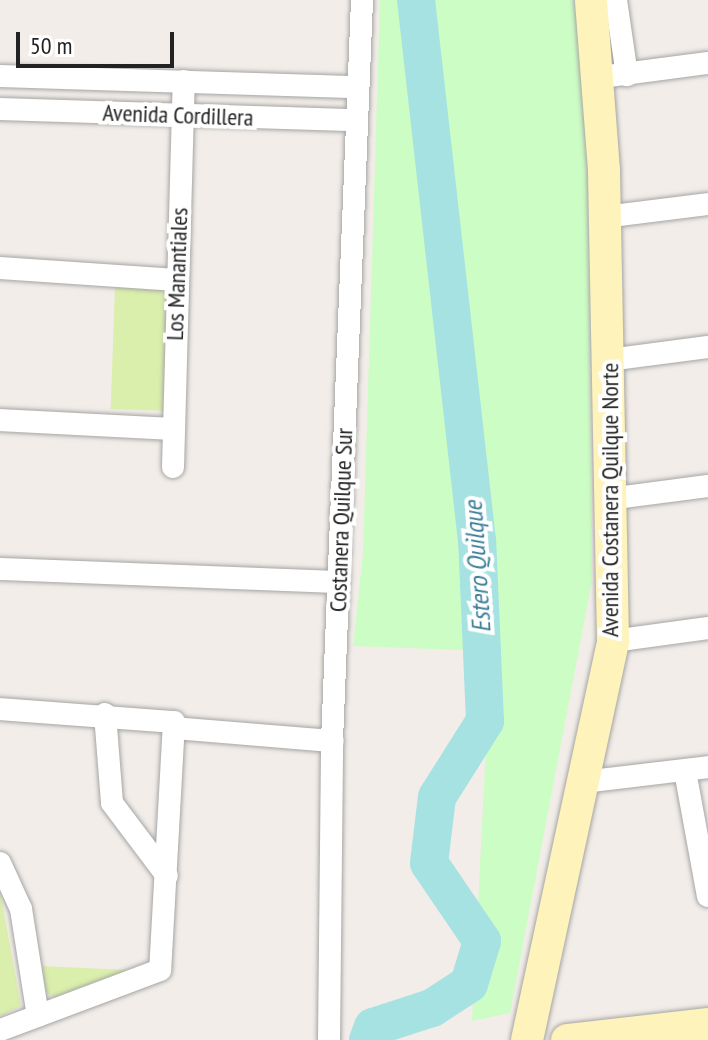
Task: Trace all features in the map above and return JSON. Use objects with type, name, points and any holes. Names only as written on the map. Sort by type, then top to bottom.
[{"type":"main road","name":"Avenida Costanera Quilque Norte","points":[[527,1040],[613,641],[604,217],[614,76],[591,0]]},
{"type":"main road","points":[[567,1040],[708,1024]]},
{"type":"street","name":"Costanera Quilque Sur","points":[[329,1040],[332,741],[362,0]]},
{"type":"street","name":"Avenida Costanera Quilque Norte","points":[[614,76],[616,0]]},
{"type":"street","points":[[614,76],[708,63]]},
{"type":"street","name":"Avenida Cordillera","points":[[0,76],[358,87]]},
{"type":"street","name":"Los Manantiales","points":[[173,467],[184,81]]},
{"type":"street","name":"Avenida Cordillera","points":[[0,109],[356,120]]},
{"type":"street","points":[[604,217],[708,204]]},
{"type":"street","points":[[0,268],[177,280]]},
{"type":"street","points":[[609,360],[708,347]]},
{"type":"street","points":[[0,420],[172,429]]},
{"type":"street","points":[[609,499],[708,486]]},
{"type":"street","points":[[0,569],[339,582]]},
{"type":"street","points":[[613,641],[708,628]]},
{"type":"street","points":[[0,709],[166,717],[174,728],[160,970],[0,1030]]},
{"type":"street","points":[[105,714],[112,803],[167,876]]},
{"type":"street","points":[[174,728],[332,741]]},
{"type":"street","points":[[583,782],[708,767]]},
{"type":"street","points":[[685,771],[707,896]]},
{"type":"street","points":[[0,863],[21,909],[38,1016]]},
{"type":"green space","points":[[380,0],[574,0],[587,90],[592,580],[510,1013],[472,1021],[491,651],[353,646],[363,553]]},
{"type":"green space","points":[[115,285],[170,287],[166,411],[111,409]]},
{"type":"green space","points":[[0,891],[21,1006],[0,1016]]},
{"type":"green space","points":[[42,966],[149,971],[55,998],[45,992]]},
{"type":"waterway","name":"Estero Quilque","points":[[368,1040],[373,1027],[432,1008],[469,984],[482,941],[429,863],[437,797],[485,721],[477,541],[416,0]]}]
